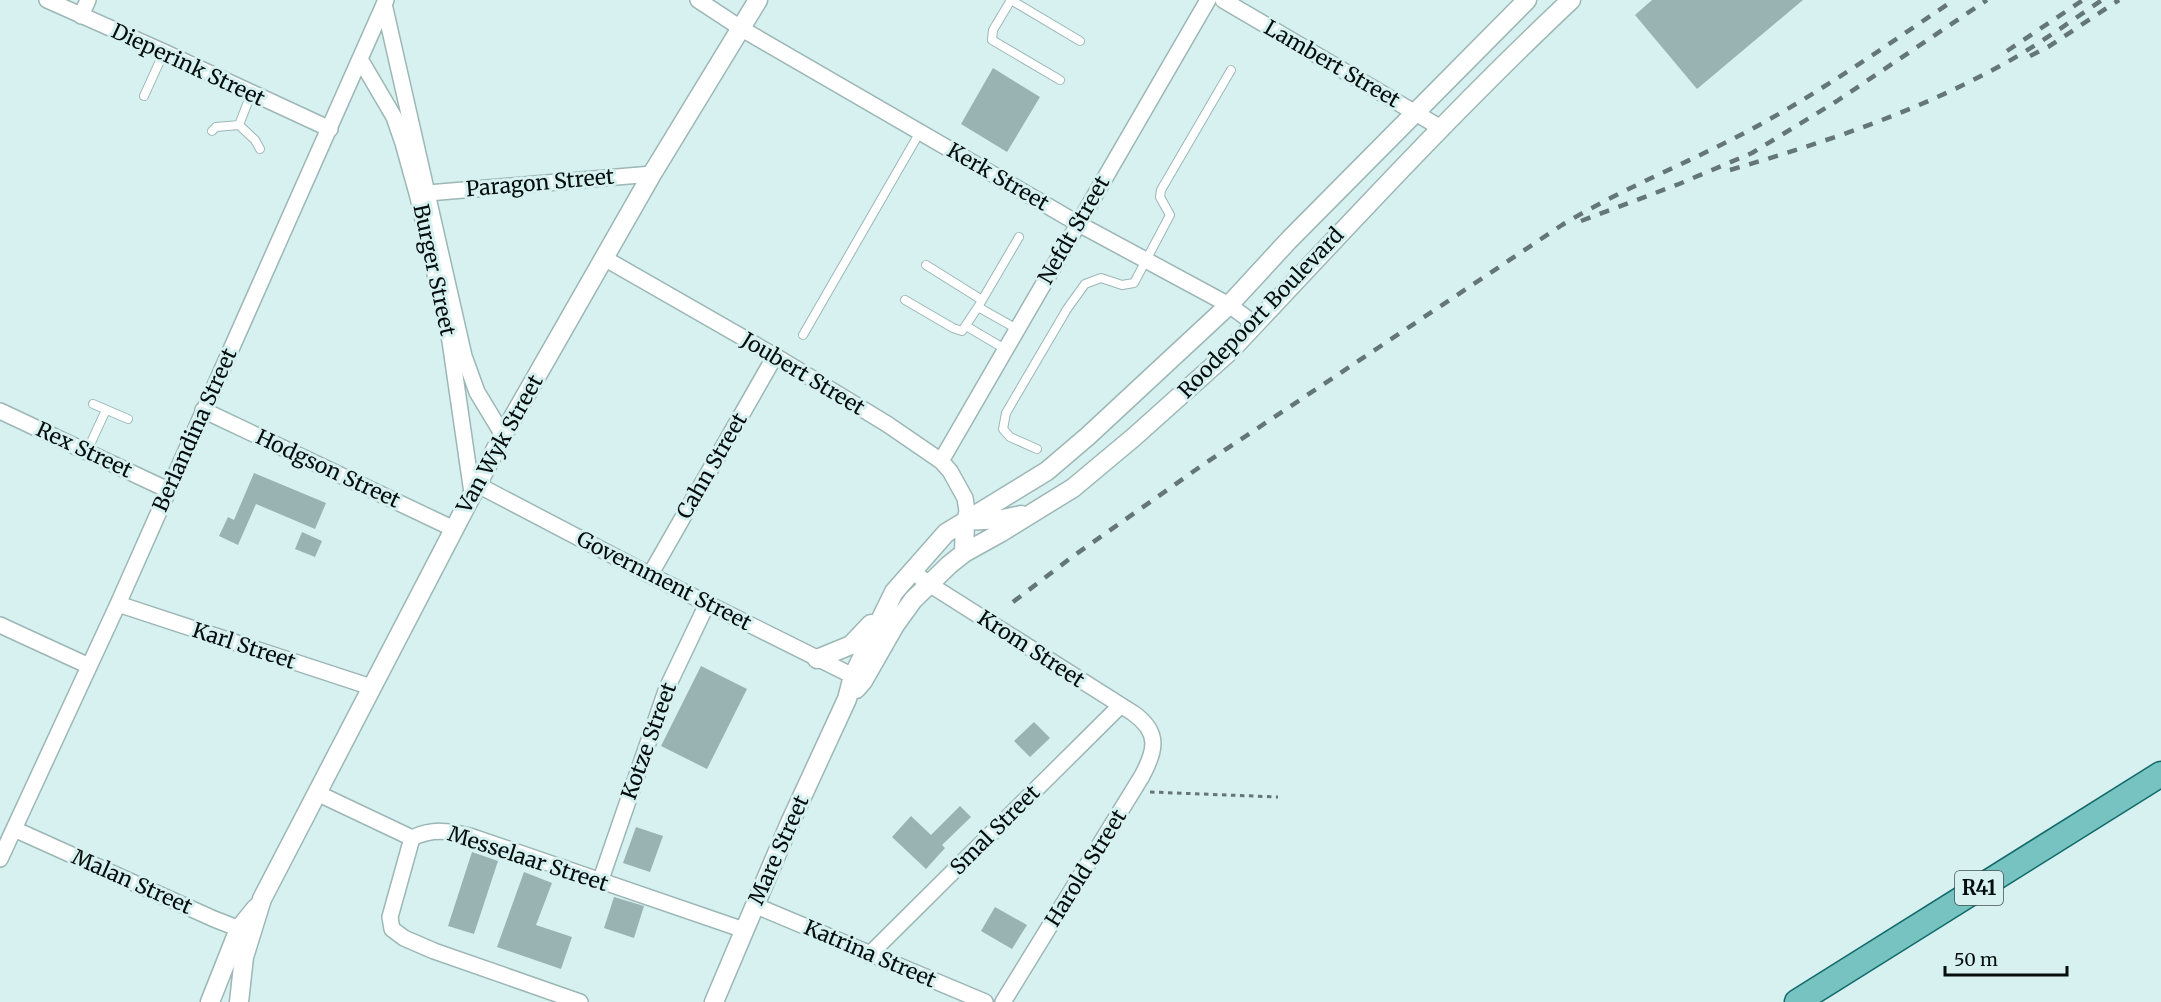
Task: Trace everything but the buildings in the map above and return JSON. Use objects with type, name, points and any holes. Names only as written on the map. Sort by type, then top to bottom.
[{"type":"main road","name":"R41","points":[[1797,1002],[2161,774]]},
{"type":"street","name":"Dieperink Street","points":[[47,0],[330,129]]},
{"type":"street","points":[[81,16],[88,0]]},
{"type":"street","name":"Kerk Street","points":[[698,0],[742,29],[1077,223],[1229,305],[1255,324]]},
{"type":"street","name":"Van Wyk Street","points":[[210,1002],[474,488],[652,174],[758,0]]},
{"type":"street","name":"Nefdt Street","points":[[941,461],[1208,0]]},
{"type":"street","name":"Lambert Street","points":[[1223,0],[1441,128]]},
{"type":"street","name":"Roodepoort Boulevard","points":[[858,679],[894,592],[946,533],[1047,471],[1088,436],[1229,305],[1414,112],[1527,0]]},
{"type":"street","name":"Roodepoort Boulevard","points":[[858,679],[913,600],[929,584],[964,553],[1073,488],[1202,377],[1498,69],[1571,0]]},
{"type":"street","name":"Berlandina Street","points":[[0,859],[7,836],[118,604],[385,2]]},
{"type":"street","name":"Burger Street","points":[[385,2],[464,356],[477,392],[503,435]]},
{"type":"street","name":"Burger Street","points":[[360,59],[394,117],[418,197],[450,341],[474,488]]},
{"type":"street","name":"Paragon Street","points":[[428,193],[652,174]]},
{"type":"street","name":"Joubert Street","points":[[604,258],[887,424],[941,461],[950,471],[965,498],[967,511],[965,521]]},
{"type":"street","name":"Cahn Street","points":[[650,575],[775,357]]},
{"type":"street","name":"Hodgson Street","points":[[203,410],[454,529]]},
{"type":"street","name":"Rex Street","points":[[0,411],[168,490]]},
{"type":"street","name":"Government Street","points":[[474,488],[858,679]]},
{"type":"street","points":[[964,553],[965,521],[1003,519],[1037,510]]},
{"type":"street","name":"Krom Street","points":[[912,571],[1144,720],[1150,729]]},
{"type":"street","points":[[817,659],[851,645],[866,631],[894,592]]},
{"type":"street","name":"Kotze Street","points":[[600,882],[657,712],[707,603]]},
{"type":"street","name":"Karl Street","points":[[118,604],[371,687]]},
{"type":"street","points":[[0,625],[88,666]]},
{"type":"street","name":"Mare Street","points":[[714,1002],[789,825],[858,679]]},
{"type":"street","name":"Smal Street","points":[[869,955],[1120,706]]},
{"type":"street","name":"Harold Street","points":[[1003,1002],[1133,791],[1153,752],[1150,729]]},
{"type":"street","points":[[317,793],[412,838],[390,916],[392,930],[434,951],[580,1002]]},
{"type":"street","name":"Messelaar Street","points":[[412,838],[432,831],[456,832],[744,930]]},
{"type":"street","name":"Malan Street","points":[[7,836],[246,931]]},
{"type":"street","name":"Katrina Street","points":[[754,905],[986,1002]]},
{"type":"street","name":"Van Wyk Street","points":[[239,1002],[246,931]]},
{"type":"lane","points":[[1060,80],[992,40],[993,30],[1011,0],[1080,41]]},
{"type":"lane","points":[[144,96],[164,52]]},
{"type":"lane","points":[[1037,448],[1010,437],[1003,429],[1006,413],[1085,284],[1101,278],[1122,285],[1134,283],[1170,214],[1160,197],[1161,190],[1231,70]]},
{"type":"lane","points":[[239,125],[251,94]]},
{"type":"lane","points":[[212,131],[216,127],[239,125],[259,145],[260,149]]},
{"type":"lane","points":[[802,336],[920,132]]},
{"type":"lane","points":[[905,300],[958,331],[962,331],[1019,237]]},
{"type":"lane","points":[[926,265],[1017,329]]},
{"type":"lane","points":[[966,326],[1005,349]]},
{"type":"lane","points":[[93,404],[128,419]]},
{"type":"lane","points":[[87,451],[106,410]]},
{"type":"path","points":[[1133,791],[1278,797]]},
{"type":"railway","points":[[1013,602],[1072,557],[1204,464],[1562,225],[1608,199],[1727,142],[1776,115],[1854,68],[1954,0]]},
{"type":"railway","points":[[1581,221],[1679,184],[1752,153],[1837,101],[1987,0]]},
{"type":"railway","points":[[2007,51],[2083,0]]},
{"type":"railway","points":[[1730,170],[1833,138],[1934,99],[2011,60],[2102,0]]},
{"type":"railway","points":[[2030,56],[2048,47],[2119,0]]}]
